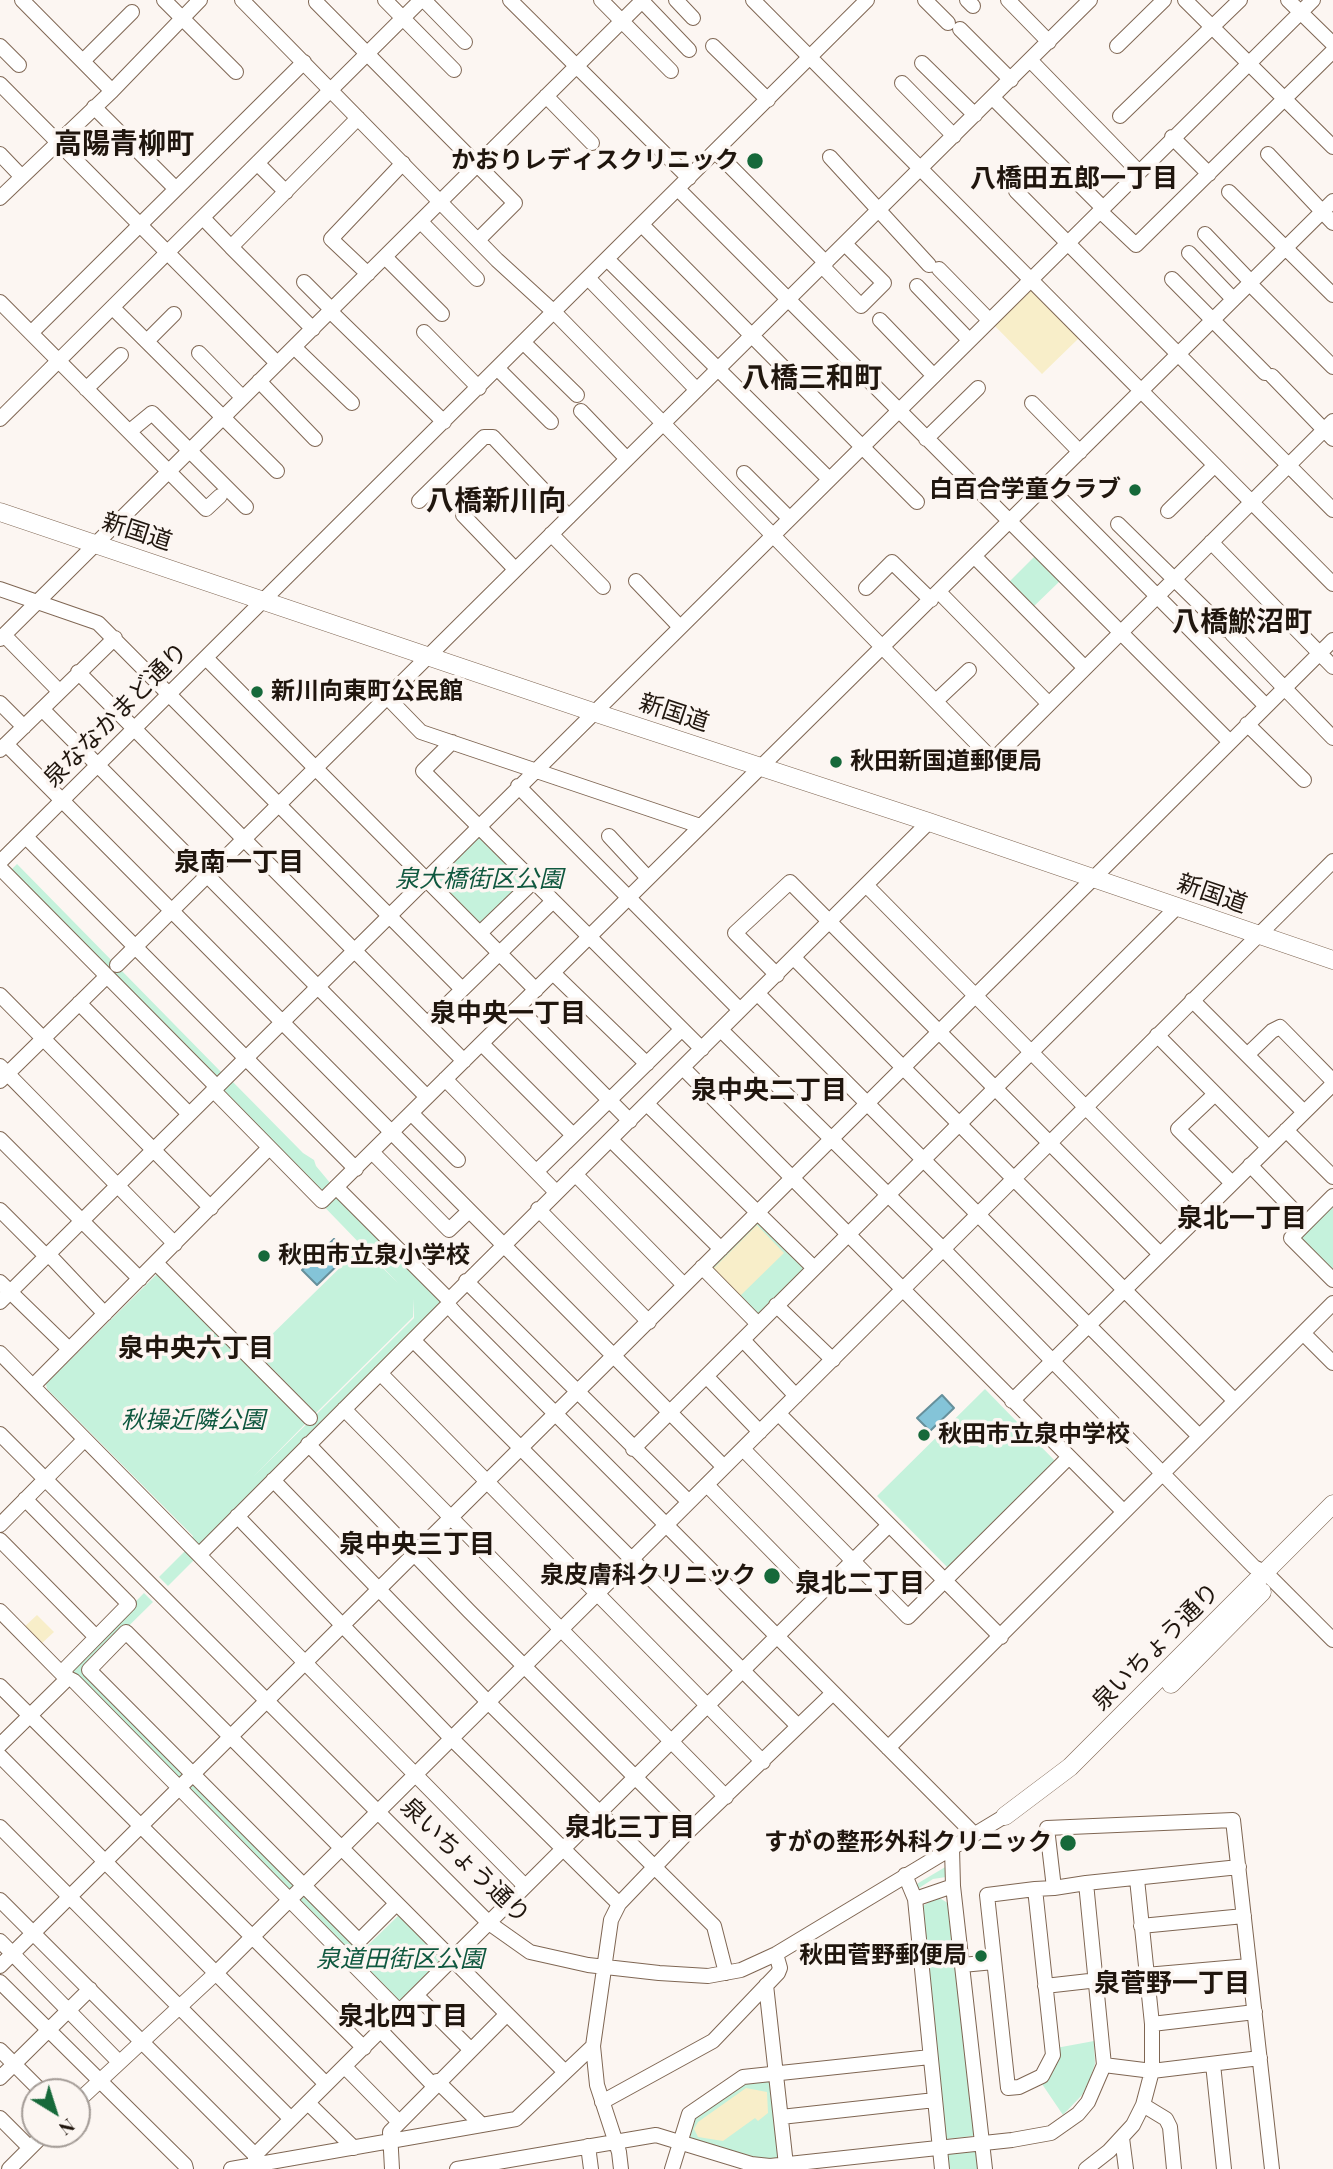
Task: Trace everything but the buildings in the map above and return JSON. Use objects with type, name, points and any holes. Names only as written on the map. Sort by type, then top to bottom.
[{"type":"main road","name":"新国道","points":[[0,512],[929,822],[1333,960]]},
{"type":"main road","name":"泉いちょう通り","points":[[1269,1576],[1333,1504]]},
{"type":"main road","name":"泉いちょう通り","points":[[1005,1816],[1070,1767],[1269,1576],[1333,1521]]},
{"type":"street","points":[[164,0],[236,72]]},
{"type":"street","points":[[0,198],[112,91],[200,0]]},
{"type":"street","points":[[242,0],[478,240],[555,313],[993,760],[1211,542],[1330,430],[1268,374],[1172,279]]},
{"type":"street","points":[[385,0],[454,70]]},
{"type":"street","points":[[0,419],[423,0],[465,42]]},
{"type":"street","points":[[510,0],[690,178]]},
{"type":"street","points":[[601,0],[671,71]]},
{"type":"street","points":[[676,0],[693,18]]},
{"type":"street","points":[[753,0],[1333,584]]},
{"type":"street","name":"泉ななかまど通り","points":[[0,862],[266,601],[867,0]]},
{"type":"street","points":[[925,0],[1010,80]]},
{"type":"street","points":[[1008,0],[1049,42]]},
{"type":"street","points":[[1117,46],[1164,0]]},
{"type":"street","points":[[1185,0],[1285,99],[1330,138]]},
{"type":"street","points":[[1120,116],[1240,0]]},
{"type":"street","points":[[1288,0],[1333,44]]},
{"type":"street","points":[[0,1302],[6,1286],[48,1254],[477,826],[1102,210],[1247,62],[1313,0]]},
{"type":"street","points":[[59,691],[2,637],[442,202],[576,64],[643,1],[689,50]]},
{"type":"street","points":[[316,2],[515,203],[478,240]]},
{"type":"street","points":[[30,3],[112,91]]},
{"type":"street","points":[[117,965],[1049,42],[1082,3]]},
{"type":"street","points":[[83,61],[132,12]]},
{"type":"street","points":[[0,46],[19,65]]},
{"type":"street","points":[[713,46],[768,100]]},
{"type":"street","points":[[993,97],[1136,245],[1333,51]]},
{"type":"street","points":[[1030,60],[1138,171]]},
{"type":"street","points":[[32,333],[304,62]]},
{"type":"street","points":[[922,63],[975,115]]},
{"type":"street","points":[[902,83],[954,136]]},
{"type":"street","points":[[0,85],[277,363]]},
{"type":"street","points":[[546,96],[592,143]]},
{"type":"street","points":[[94,107],[175,188]]},
{"type":"street","points":[[231,247],[358,118]]},
{"type":"street","points":[[1172,137],[1209,174]]},
{"type":"street","points":[[716,152],[861,306],[884,283],[845,244]]},
{"type":"street","points":[[0,155],[21,176]]},
{"type":"street","points":[[1268,155],[1333,223]]},
{"type":"street","points":[[830,157],[877,212],[989,320]]},
{"type":"street","points":[[368,274],[331,239],[403,163]]},
{"type":"street","points":[[258,164],[286,192]]},
{"type":"street","points":[[678,188],[788,302],[1230,742]]},
{"type":"street","points":[[1016,191],[1333,510]]},
{"type":"street","points":[[1229,192],[1333,295]]},
{"type":"street","points":[[0,868],[322,1201],[1333,201]]},
{"type":"street","points":[[203,218],[313,329]]},
{"type":"street","points":[[421,222],[477,279]]},
{"type":"street","points":[[642,225],[917,502]]},
{"type":"street","points":[[1205,234],[1333,367]]},
{"type":"street","points":[[1189,253],[1233,299]]},
{"type":"street","points":[[386,257],[442,314]]},
{"type":"street","points":[[608,260],[829,479]]},
{"type":"street","points":[[589,279],[697,390]]},
{"type":"street","points":[[304,282],[444,422]]},
{"type":"street","points":[[917,286],[969,340]]},
{"type":"street","points":[[0,302],[206,509],[220,496]]},
{"type":"street","points":[[113,308],[277,471]]},
{"type":"street","points":[[147,341],[174,314]]},
{"type":"street","points":[[880,320],[934,376]]},
{"type":"street","points":[[424,332],[479,388]]},
{"type":"street","points":[[524,343],[577,395]]},
{"type":"street","points":[[294,347],[352,403]]},
{"type":"street","points":[[199,353],[242,397]]},
{"type":"street","points":[[86,389],[121,355]]},
{"type":"street","points":[[498,369],[551,422]]},
{"type":"street","points":[[258,381],[315,439]]},
{"type":"street","points":[[926,439],[978,388]]},
{"type":"street","points":[[1032,403],[1080,452]]},
{"type":"street","points":[[581,411],[627,459]]},
{"type":"street","points":[[130,431],[152,413],[246,507]]},
{"type":"street","points":[[419,501],[484,437],[493,437],[569,517]]},
{"type":"street","points":[[1168,511],[1215,465]]},
{"type":"street","points":[[744,473],[789,518]]},
{"type":"street","points":[[1047,485],[1266,706]]},
{"type":"street","points":[[463,515],[515,569]]},
{"type":"street","points":[[1118,524],[1333,738]]},
{"type":"street","points":[[551,534],[603,587]]},
{"type":"street","points":[[1211,542],[1333,667]]},
{"type":"street","points":[[975,557],[1085,668]]},
{"type":"street","points":[[866,588],[892,562],[935,596],[1049,704]]},
{"type":"street","points":[[636,581],[679,626]]},
{"type":"street","points":[[0,589],[98,623],[462,989]]},
{"type":"street","points":[[115,638],[3,747],[172,911],[724,1467]]},
{"type":"street","points":[[0,1966],[1333,640]]},
{"type":"street","points":[[206,658],[536,990]]},
{"type":"street","points":[[936,701],[969,670]]},
{"type":"street","points":[[78,672],[464,1061]]},
{"type":"street","points":[[387,698],[421,732],[700,826]]},
{"type":"street","points":[[0,703],[24,727]]},
{"type":"street","points":[[42,709],[427,1097]]},
{"type":"street","points":[[1247,724],[1304,780]]},
{"type":"street","points":[[452,742],[422,771],[702,1049]]},
{"type":"street","points":[[518,786],[740,1010]]},
{"type":"street","points":[[200,1554],[413,1340],[502,1244],[648,1104],[740,1010],[759,995],[929,822]]},
{"type":"street","points":[[609,836],[649,878]]},
{"type":"street","points":[[26,837],[356,1169]]},
{"type":"street","points":[[91,2089],[118,2061],[216,1973],[1333,861]]},
{"type":"street","points":[[480,933],[533,882]]},
{"type":"street","points":[[777,975],[735,933],[790,882],[1160,1254]]},
{"type":"street","points":[[867,886],[1196,1219]]},
{"type":"street","points":[[427,1024],[554,901]]},
{"type":"street","points":[[633,1449],[1176,908]]},
{"type":"street","points":[[794,958],[1235,1401]]},
{"type":"street","points":[[553,973],[647,1064]]},
{"type":"street","points":[[106,977],[3,1074],[175,1244]]},
{"type":"street","points":[[0,995],[211,1208]]},
{"type":"street","points":[[759,995],[1199,1436]]},
{"type":"street","points":[[1192,1000],[1304,1112]]},
{"type":"street","points":[[79,1003],[188,1113]]},
{"type":"street","points":[[518,1008],[630,1121]]},
{"type":"street","points":[[1012,1401],[1286,1129],[1331,1090],[1280,1027],[1272,1031],[1247,1055]]},
{"type":"street","points":[[537,1171],[682,1029]]},
{"type":"street","points":[[721,1030],[943,1249],[1254,1567],[1269,1576],[1333,1640]]},
{"type":"street","points":[[1157,1035],[1268,1147]]},
{"type":"street","points":[[482,1044],[573,1135]]},
{"type":"street","points":[[682,1068],[1124,1512]]},
{"type":"street","points":[[445,1079],[556,1192]]},
{"type":"street","points":[[1215,1094],[1178,1129],[1232,1183]]},
{"type":"street","points":[[648,1104],[814,1268]]},
{"type":"street","points":[[411,1113],[457,1160]]},
{"type":"street","points":[[1286,1129],[1333,1177]]},
{"type":"street","points":[[0,1139],[140,1279]]},
{"type":"street","points":[[611,1140],[721,1249]]},
{"type":"street","points":[[33,1386],[270,1148]]},
{"type":"street","points":[[372,1152],[449,1230],[469,1211]]},
{"type":"street","points":[[1250,1165],[1306,1223]]},
{"type":"street","points":[[575,1174],[684,1285]]},
{"type":"street","points":[[336,1187],[974,1834]]},
{"type":"street","points":[[1333,1196],[1291,1238],[1333,1280]]},
{"type":"street","points":[[538,1209],[649,1322]]},
{"type":"street","points":[[0,1210],[42,1252],[48,1254],[105,1314]]},
{"type":"street","points":[[156,1263],[310,1418]]},
{"type":"street","points":[[702,1267],[758,1324]]},
{"type":"street","points":[[466,1281],[689,1503]]},
{"type":"street","points":[[6,1286],[69,1349]]},
{"type":"street","points":[[888,1748],[1333,1303]]},
{"type":"street","points":[[776,1305],[833,1360]]},
{"type":"street","points":[[1303,1333],[1333,1363]]},
{"type":"street","points":[[413,1340],[798,1726]]},
{"type":"street","points":[[743,1340],[796,1396]]},
{"type":"street","points":[[0,1353],[525,1886]]},
{"type":"street","points":[[380,1373],[763,1762]]},
{"type":"street","points":[[706,1376],[760,1432]]},
{"type":"street","points":[[344,1409],[726,1797]]},
{"type":"street","points":[[779,1413],[1001,1637]]},
{"type":"street","name":"泉いちょう通り","points":[[0,1434],[489,1923],[530,1952],[604,1966],[695,1976],[726,1973],[776,1954],[1005,1816]]},
{"type":"street","points":[[0,1525],[84,1440]]},
{"type":"street","points":[[308,1444],[523,1666],[689,1831]]},
{"type":"street","points":[[743,1449],[908,1617],[1069,1457]]},
{"type":"street","points":[[273,1480],[487,1701],[714,1926],[726,1973]]},
{"type":"street","points":[[707,1485],[816,1596]]},
{"type":"street","points":[[0,1745],[64,1682],[66,1668],[129,1604],[25,1499]]},
{"type":"street","points":[[237,1516],[451,1738],[619,1904]]},
{"type":"street","points":[[255,2160],[291,2119],[889,1525]]},
{"type":"street","points":[[0,1540],[95,1636]]},
{"type":"street","points":[[0,1611],[64,1676],[75,1681],[400,2012]]},
{"type":"street","points":[[396,1904],[359,1941],[89,1670],[126,1632],[565,2072]]},
{"type":"street","points":[[0,1686],[364,2048]]},
{"type":"street","points":[[619,2169],[594,2065],[593,2046],[611,1920],[619,1904],[689,1831],[833,1693]]},
{"type":"street","points":[[0,1756],[326,2084]]},
{"type":"street","points":[[1054,1888],[1047,1828],[1233,1820],[1272,2169]]},
{"type":"street","points":[[0,1827],[291,2119]]},
{"type":"street","points":[[952,1848],[953,1886],[985,2169]]},
{"type":"street","points":[[1035,1889],[1052,2043],[1049,2066],[1031,2083],[1008,2088],[987,1895],[1035,1889],[1054,1888],[1086,1883],[1239,1867]]},
{"type":"street","points":[[905,1875],[915,1899],[942,2169]]},
{"type":"street","points":[[1086,2169],[1122,2138],[1143,2105],[1152,2071],[1152,2024],[1137,1879]]},
{"type":"street","points":[[457,2169],[538,2161],[586,2146],[656,2135],[751,2164],[786,2165],[1051,2133],[1088,2102],[1104,2065],[1098,1980],[1086,1883]]},
{"type":"street","points":[[915,1899],[953,1886]]},
{"type":"street","points":[[0,1900],[255,2160]]},
{"type":"street","points":[[1141,1926],[1244,1916]]},
{"type":"street","points":[[0,1941],[118,2061]]},
{"type":"street","points":[[602,2102],[712,2041],[780,1968],[776,1954]]},
{"type":"street","points":[[962,1965],[994,1962]]},
{"type":"street","points":[[1146,1975],[1249,1966]]},
{"type":"street","points":[[1045,1986],[1098,1980]]},
{"type":"street","points":[[0,1982],[186,2169]]},
{"type":"street","points":[[765,1985],[786,2165]]},
{"type":"street","points":[[0,2078],[90,1989]]},
{"type":"street","points":[[417,1996],[470,2049]]},
{"type":"street","points":[[1152,2024],[1255,2012]]},
{"type":"street","points":[[392,2169],[388,2142],[390,2132],[435,2083],[507,2014]]},
{"type":"street","points":[[381,2031],[482,2125]]},
{"type":"street","points":[[231,2169],[255,2160],[354,2148],[516,2119],[593,2046]]},
{"type":"street","points":[[0,2050],[28,2078]]},
{"type":"street","points":[[673,2169],[689,2114],[743,2077],[930,2057]]},
{"type":"street","points":[[1104,2065],[1152,2071],[1260,2058]]},
{"type":"street","points":[[1213,2064],[1224,2169]]},
{"type":"street","points":[[345,2067],[399,2122]]},
{"type":"street","points":[[781,2118],[935,2100]]},
{"type":"street","points":[[308,2103],[354,2148]]},
{"type":"street","points":[[1143,2105],[1166,2119],[1170,2127],[1174,2169]]},
{"type":"street","points":[[0,2118],[21,2139]]},
{"type":"street","points":[[1122,2138],[1126,2169]]},
{"type":"street","points":[[586,2146],[589,2169]]},
{"type":"street","points":[[9,2169],[30,2148]]},
{"type":"green space","points":[[1036,555],[1061,580],[1031,609],[1006,585]]},
{"type":"green space","name":"泉大橋街区公園","points":[[477,833],[527,879],[481,928],[432,878]]},
{"type":"green space","points":[[17,864],[223,1074],[215,1082],[8,873]]},
{"type":"green space","name":"秋操近隣公園","points":[[230,1079],[303,1153],[314,1160],[336,1190],[446,1303],[200,1549],[190,1540],[193,1536],[47,1389],[46,1384],[156,1275],[162,1274],[308,1421],[254,1476],[414,1318],[414,1299],[413,1317],[316,1413],[255,1351],[361,1247],[398,1283],[219,1098]]},
{"type":"green space","points":[[1333,1201],[1333,1276],[1298,1234]]},
{"type":"green space","points":[[756,1219],[808,1266],[760,1317],[709,1266]]},
{"type":"green space","points":[[985,1389],[1056,1462],[948,1568],[877,1496]]},
{"type":"green space","points":[[186,1550],[195,1559],[168,1586],[159,1577]]},
{"type":"green space","points":[[144,1593],[153,1602],[86,1668],[295,1884],[290,1893],[69,1669]]},
{"type":"green space","points":[[947,1866],[946,1877],[933,1879],[916,1890],[915,1885]]},
{"type":"green space","name":"泉道田街区公園","points":[[307,1894],[363,1950],[400,1914],[442,1957],[442,1963],[400,2004],[297,1899]]},
{"type":"green space","points":[[938,1897],[951,1905],[978,2131],[973,2136],[947,2139],[942,2134],[921,1907]]},
{"type":"green space","points":[[1094,2041],[1095,2064],[1089,2081],[1082,2095],[1063,2115],[1042,2084],[1047,2079],[1056,2048]]},
{"type":"green space","points":[[767,2079],[772,2084],[780,2154],[776,2161],[754,2161],[691,2138],[688,2131],[692,2119],[747,2081]]},
{"type":"green space","points":[[977,2149],[982,2169],[947,2169],[947,2153]]},
{"type":"sand","points":[[1029,287],[1079,338],[1042,374],[992,323]]},
{"type":"sand","points":[[757,1225],[784,1253],[740,1296],[713,1269]]},
{"type":"sand","points":[[37,1615],[54,1632],[40,1645],[23,1628]]},
{"type":"sand","points":[[746,2088],[767,2092],[768,2113],[758,2121],[755,2118],[723,2141],[698,2137],[694,2129],[698,2122]]},
{"type":"water","points":[[334,1239],[349,1254],[317,1285],[302,1270]]},
{"type":"water","points":[[942,1395],[954,1408],[930,1431],[917,1418]]},
{"type":"place","name":"かおりレディスクリニック","points":[[755,161]]},
{"type":"place","name":"白百合学童クラブ","points":[[1135,490]]},
{"type":"place","name":"新川向東町公民館","points":[[257,692]]},
{"type":"place","name":"秋田新国道郵便局","points":[[836,762]]},
{"type":"place","name":"秋田市立泉小学校","points":[[264,1256]]},
{"type":"place","name":"秋田市立泉中学校","points":[[924,1435]]},
{"type":"place","name":"泉皮膚科クリニック","points":[[772,1576]]},
{"type":"place","name":"すがの整形外科クリニック","points":[[1068,1843]]},
{"type":"place","name":"秋田菅野郵便局","points":[[981,1956]]},
{"type":"district","name":"高陽青柳町","points":[[124,144]]},
{"type":"district","name":"八橋田五郎一丁目","points":[[1074,179]]},
{"type":"district","name":"八橋三和町","points":[[812,378]]},
{"type":"district","name":"八橋新川向","points":[[496,501]]},
{"type":"district","name":"八橋鯲沼町","points":[[1242,622]]},
{"type":"district","name":"泉南一丁目","points":[[239,863]]},
{"type":"district","name":"泉中央一丁目","points":[[508,1014]]},
{"type":"district","name":"泉中央二丁目","points":[[769,1091]]},
{"type":"district","name":"泉北一丁目","points":[[1242,1219]]},
{"type":"district","name":"泉中央六丁目","points":[[196,1349]]},
{"type":"district","name":"泉中央三丁目","points":[[417,1545]]},
{"type":"district","name":"泉北二丁目","points":[[860,1584]]},
{"type":"district","name":"泉北三丁目","points":[[630,1828]]},
{"type":"district","name":"泉菅野一丁目","points":[[1172,1984]]},
{"type":"district","name":"泉北四丁目","points":[[403,2017]]}]
